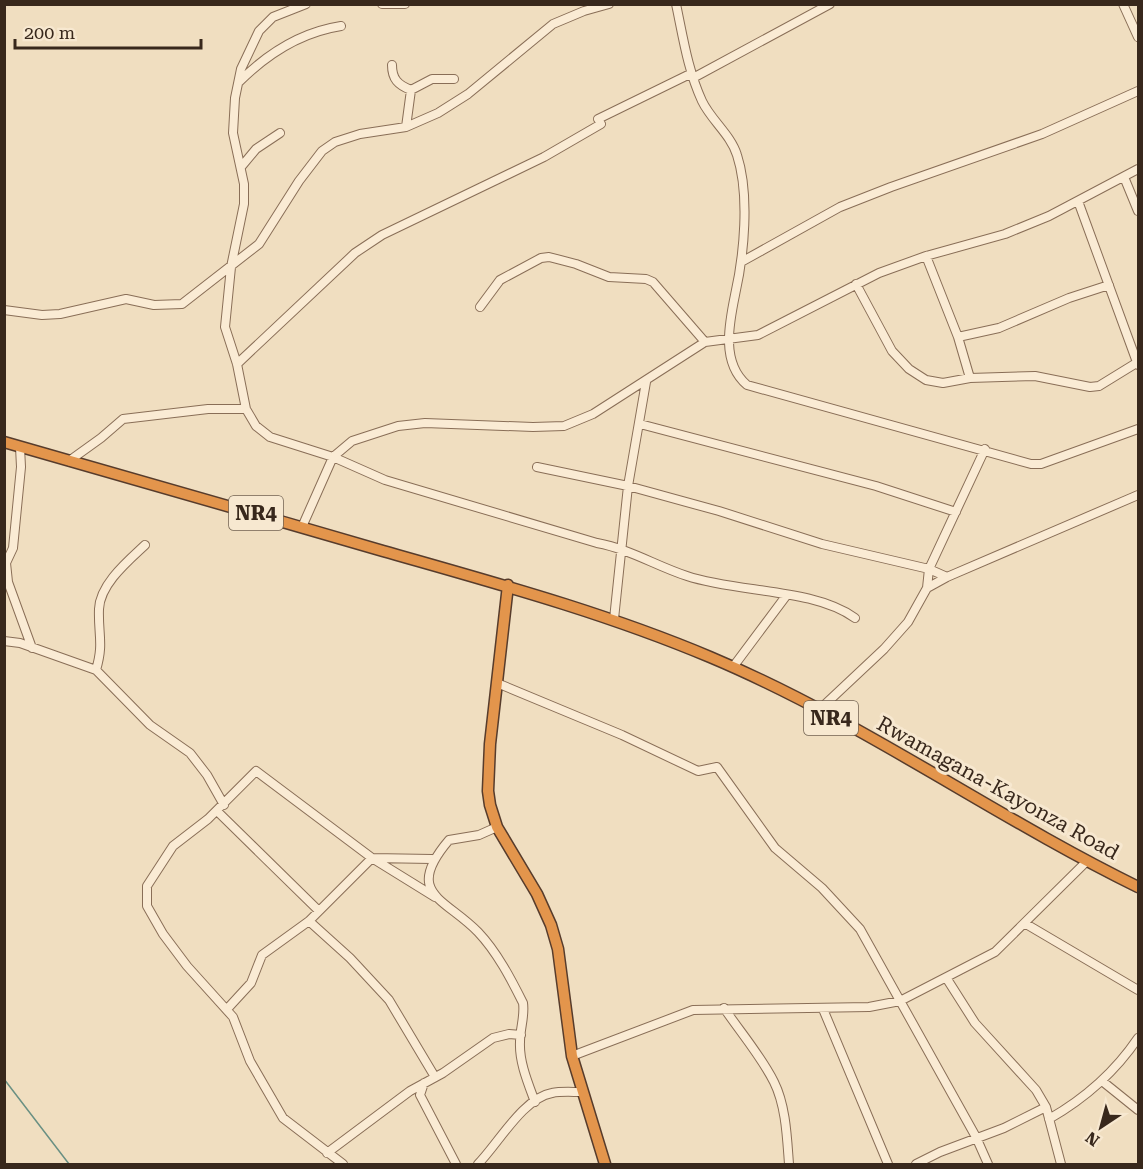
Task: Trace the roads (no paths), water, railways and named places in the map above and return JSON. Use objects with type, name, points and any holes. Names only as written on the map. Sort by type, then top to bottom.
[{"type":"highway","name":"NR4","points":[[4,442],[508,585]]},
{"type":"highway","name":"Rwamagana-Kayonza Road","points":[[508,585],[614,619],[733,667],[818,711],[1086,862],[1138,887]]},
{"type":"highway","points":[[508,585],[488,790],[497,827],[537,894],[551,925],[558,949],[572,1056],[604,1164]]},
{"type":"street","points":[[306,4],[273,17],[259,31],[241,69],[232,134],[234,151],[241,167],[244,204],[231,267],[225,327],[237,364],[246,409],[263,434],[333,457],[385,480],[597,543],[621,548],[686,576],[839,607],[855,618]]},
{"type":"street","points":[[382,4],[405,4]]},
{"type":"street","points":[[4,310],[42,315],[60,314],[126,299],[154,305],[182,304],[259,244],[309,166],[322,151],[335,142],[360,134],[406,127],[438,113],[468,94],[553,24],[584,11],[609,4]]},
{"type":"street","points":[[676,4],[693,78],[703,104],[737,154],[741,177],[743,261],[728,338],[735,370],[747,385],[938,440],[984,449],[1031,464],[1041,464],[1138,429]]},
{"type":"street","points":[[693,78],[830,4]]},
{"type":"street","points":[[1123,4],[1138,37]]},
{"type":"street","points":[[238,83],[279,49],[322,29],[342,26]]},
{"type":"street","points":[[393,65],[392,74],[396,82],[411,90]]},
{"type":"street","points":[[237,364],[355,253],[382,235],[544,157],[601,124],[598,119],[690,74],[693,78]]},
{"type":"street","points":[[411,90],[432,79],[453,79]]},
{"type":"street","points":[[406,127],[411,90]]},
{"type":"street","points":[[743,261],[840,207],[1042,134],[1138,91]]},
{"type":"street","points":[[241,167],[256,149],[280,133]]},
{"type":"street","points":[[302,527],[333,457],[352,441],[398,426],[425,423],[564,426],[593,414],[705,342],[758,335],[856,284],[926,256],[1005,234],[1078,201],[1138,169]]},
{"type":"street","points":[[1124,177],[1138,211]]},
{"type":"street","points":[[856,284],[892,351],[909,369],[926,380],[943,383],[970,378],[1035,376],[1090,387],[1099,386],[1138,364],[1078,201]]},
{"type":"street","points":[[237,242],[247,255]]},
{"type":"street","points":[[926,256],[958,337],[970,378]]},
{"type":"street","points":[[480,307],[500,280],[535,261],[549,257],[576,264],[609,277],[646,279],[653,282],[705,342]]},
{"type":"street","points":[[958,337],[999,328],[1069,298],[1109,285]]},
{"type":"street","points":[[614,619],[628,486],[646,382]]},
{"type":"street","points":[[69,461],[123,419],[208,409],[246,409]]},
{"type":"street","points":[[640,424],[876,486],[956,512]]},
{"type":"street","points":[[20,447],[21,467],[13,548],[6,563],[8,582],[27,640],[33,649]]},
{"type":"street","points":[[818,711],[884,649],[908,622],[927,588],[929,569],[984,449]]},
{"type":"street","points":[[537,467],[628,486],[822,543],[929,569],[947,577]]},
{"type":"street","points":[[927,588],[947,577],[1138,495]]},
{"type":"street","points":[[96,670],[102,649],[99,608],[102,597],[116,575],[145,545]]},
{"type":"street","points":[[733,667],[786,596]]},
{"type":"street","points":[[4,641],[20,643],[96,670],[150,725],[190,753],[207,775],[224,804]]},
{"type":"street","points":[[497,682],[698,771],[717,767],[775,848],[822,888],[860,929],[976,1137],[988,1164]]},
{"type":"street","points":[[343,1164],[283,1118],[271,1100],[228,1008],[203,986],[163,934],[147,906],[147,886],[172,846],[217,811],[253,773],[259,771],[372,858],[438,899],[485,940],[523,1003],[521,1035],[523,1068],[535,1102]]},
{"type":"street","points":[[217,811],[319,911]]},
{"type":"street","points":[[438,899],[429,881],[432,859],[449,840],[455,837],[479,835],[497,827]]},
{"type":"street","points":[[228,1008],[251,983],[262,955],[309,921],[372,858],[432,859]]},
{"type":"street","points":[[572,1056],[672,1016],[693,1010],[869,1008],[900,1002],[995,952],[1026,924],[1086,862]]},
{"type":"street","points":[[309,921],[350,958],[389,1000],[435,1077]]},
{"type":"street","points":[[1026,924],[1138,990]]},
{"type":"street","points":[[947,979],[975,1023],[1022,1072],[1046,1107],[1061,1164]]},
{"type":"street","points":[[724,1008],[775,1084],[787,1131],[789,1164]]},
{"type":"street","points":[[823,1009],[888,1164]]},
{"type":"street","points":[[327,1153],[410,1090],[435,1077],[493,1038],[509,1034],[521,1035]]},
{"type":"street","points":[[1049,1119],[1076,1104],[1102,1081],[1137,1043]]},
{"type":"street","points":[[1102,1081],[1138,1110]]},
{"type":"street","points":[[424,1083],[420,1095],[456,1164]]},
{"type":"street","points":[[478,1164],[497,1145],[513,1121],[535,1102],[551,1093],[581,1092]]},
{"type":"street","points":[[916,1164],[1046,1107]]},
{"type":"waterway","points":[[4,1079],[69,1164]]}]
